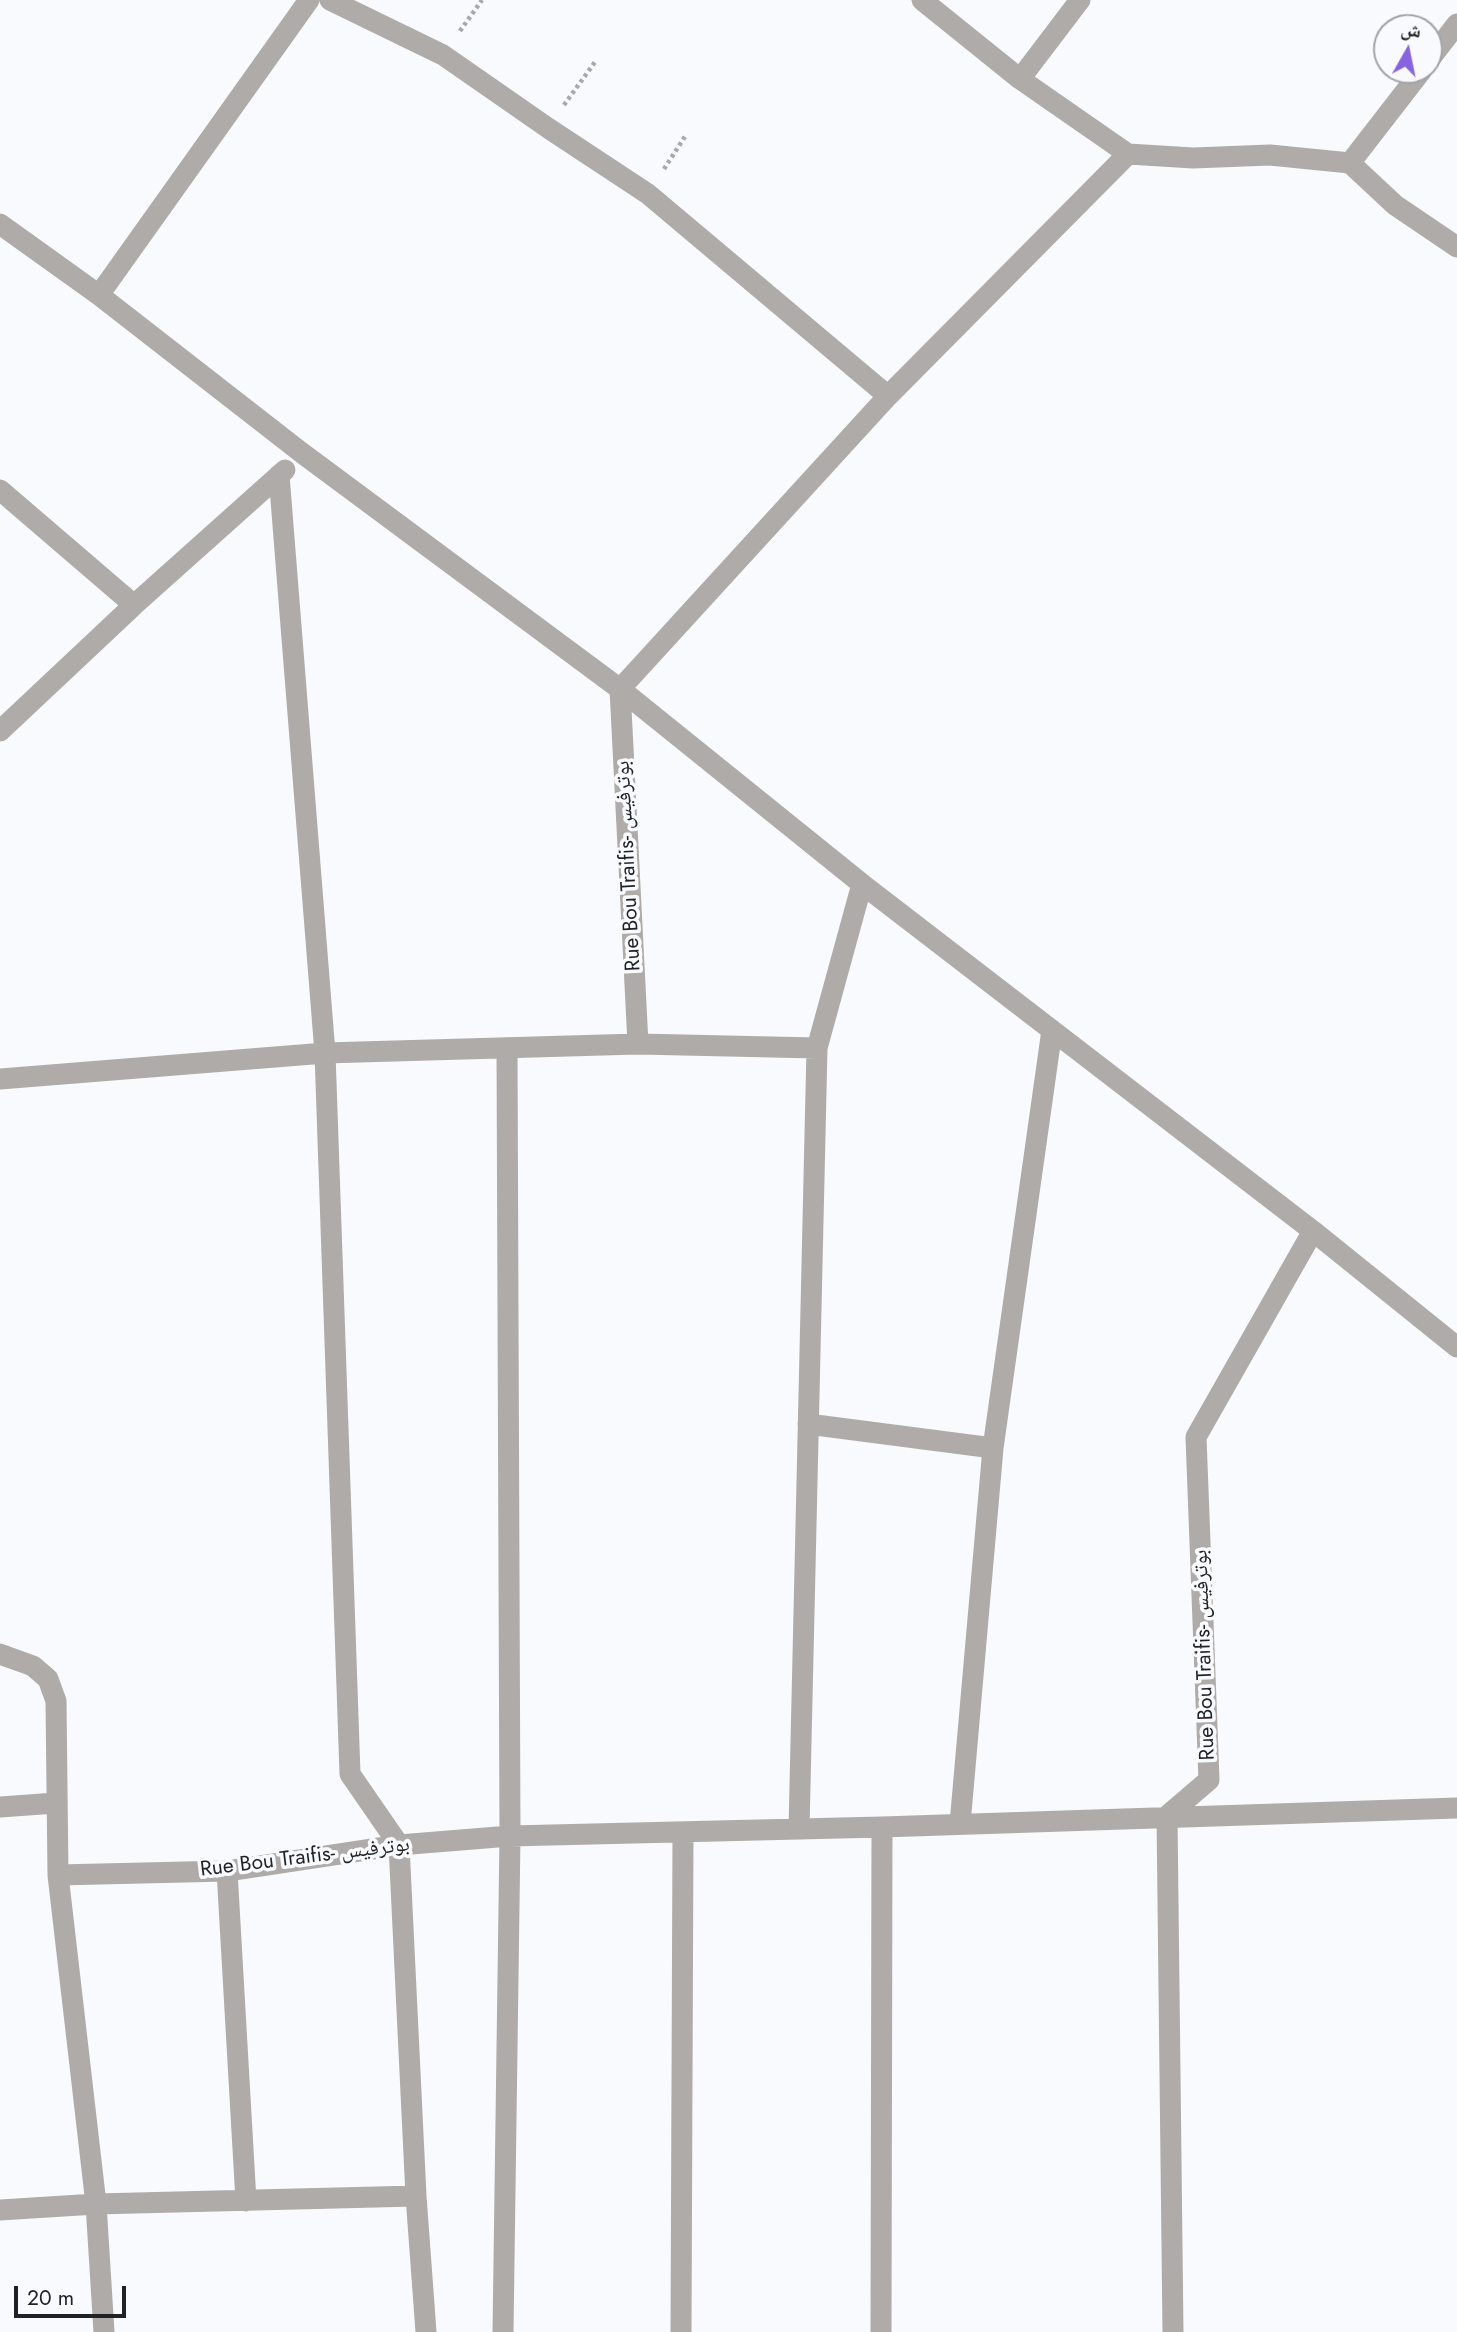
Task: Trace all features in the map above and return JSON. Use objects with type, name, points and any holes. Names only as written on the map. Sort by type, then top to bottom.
[{"type":"street","points":[[99,295],[309,0]]},
{"type":"street","points":[[330,0],[443,55],[648,194],[888,396]]},
{"type":"street","points":[[922,0],[1020,79],[1128,154],[1193,158],[1270,155],[1350,163],[1395,205],[1457,247]]},
{"type":"street","points":[[1020,79],[1080,0]]},
{"type":"street","points":[[1443,42],[1457,24]]},
{"type":"street","points":[[1350,163],[1411,84]]},
{"type":"street","points":[[620,689],[888,396],[1128,154]]},
{"type":"street","points":[[0,224],[99,295],[302,453],[620,689],[862,884],[1313,1231],[1457,1348]]},
{"type":"street","points":[[0,731],[302,453]]},
{"type":"street","points":[[279,475],[325,1053],[350,1774],[399,1845],[416,2196],[426,2332]]},
{"type":"street","points":[[0,490],[134,605]]},
{"type":"street","name":"Rue Bou Traifis- بوترفيس","points":[[620,689],[638,1044]]},
{"type":"street","points":[[799,1829],[817,1048],[862,884]]},
{"type":"street","points":[[960,1824],[993,1448],[1052,1030]]},
{"type":"street","points":[[0,1079],[325,1053],[638,1044],[817,1048]]},
{"type":"street","points":[[503,2332],[510,1836],[507,1048]]},
{"type":"street","name":"Rue Bou Traifis- بوترفيس","points":[[1167,1816],[1209,1780],[1196,1437],[1313,1231]]},
{"type":"street","points":[[808,1424],[993,1448]]},
{"type":"street","points":[[0,1654],[33,1666],[48,1679],[56,1701],[58,1875],[96,2204],[104,2332]]},
{"type":"street","points":[[0,1807],[56,1803]]},
{"type":"street","points":[[681,2332],[683,1832],[1457,1808]]},
{"type":"street","points":[[1167,1816],[1173,2332]]},
{"type":"street","points":[[881,2332],[882,1827]]},
{"type":"street","name":"Rue Bou Traifis- بوترفيس","points":[[58,1875],[227,1871],[399,1845],[510,1836],[683,1832]]},
{"type":"street","points":[[227,1871],[246,2201]]},
{"type":"street","points":[[0,2210],[96,2204],[416,2196]]},
{"type":"path","points":[[443,55],[482,0]]},
{"type":"path","points":[[548,128],[595,62]]},
{"type":"path","points":[[648,194],[686,135]]}]
